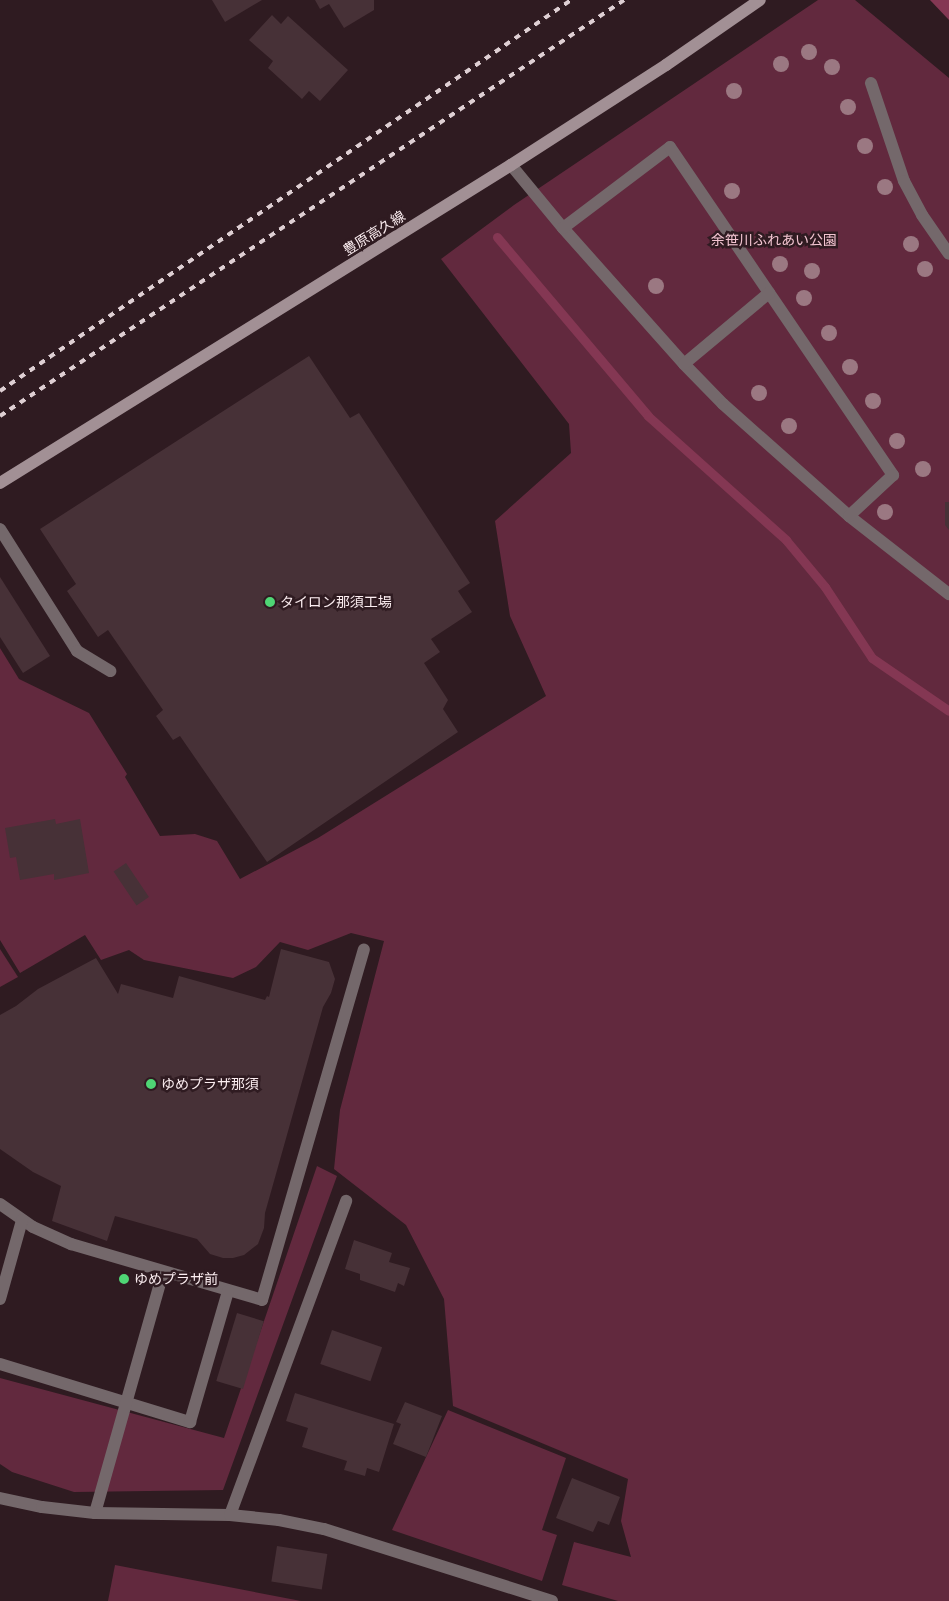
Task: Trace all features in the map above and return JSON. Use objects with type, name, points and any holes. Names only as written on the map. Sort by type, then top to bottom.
[{"type":"main road","name":"豊原高久線","points":[[0,484],[512,165],[666,65],[760,0]]},
{"type":"street","points":[[871,83],[904,181],[922,214],[949,254]]},
{"type":"street","points":[[563,228],[670,147],[893,475],[849,516]]},
{"type":"street","points":[[512,165],[563,228],[684,364],[724,404],[849,516],[949,594]]},
{"type":"street","points":[[684,364],[769,293]]},
{"type":"street","points":[[0,529],[77,651],[110,672]]},
{"type":"street","points":[[0,1204],[33,1228],[71,1244],[163,1273],[262,1300],[364,950]]},
{"type":"street","points":[[230,1515],[346,1201]]},
{"type":"street","points":[[0,1299],[22,1220]]},
{"type":"street","points":[[95,1513],[163,1273]]},
{"type":"street","points":[[0,1364],[190,1422],[228,1291]]},
{"type":"street","points":[[0,1498],[42,1507],[95,1513],[230,1515],[279,1520],[324,1528],[526,1598],[552,1601]]},
{"type":"green space","name":"余笹川ふれあい公園","points":[[818,0],[855,0],[949,78],[949,1601],[618,1601],[562,1585],[574,1542],[631,1557],[621,1521],[628,1479],[453,1406],[444,1299],[406,1225],[334,1169],[340,1110],[384,941],[351,933],[308,950],[280,942],[256,967],[233,978],[144,960],[129,950],[101,960],[85,935],[20,973],[0,940],[0,648],[19,679],[89,713],[127,774],[125,777],[160,836],[195,834],[217,841],[240,879],[318,838],[546,696],[510,616],[495,521],[571,453],[569,424],[441,259],[514,205]]},
{"type":"green space","points":[[0,949],[18,977],[0,987]]},
{"type":"green space","points":[[317,1166],[337,1176],[223,1490],[74,1492],[12,1472],[0,1464],[0,1378],[224,1438]]},
{"type":"green space","points":[[448,1410],[566,1458],[542,1530],[557,1535],[542,1581],[392,1530]]},
{"type":"green space","points":[[115,1565],[301,1601],[108,1601]]},
{"type":"shaded area","points":[[930,0],[949,0],[949,20]]},
{"type":"building","points":[[212,0],[262,0],[225,22]]},
{"type":"building","points":[[315,0],[374,0],[374,10],[344,28],[329,4],[320,9]]},
{"type":"building","points":[[272,15],[281,24],[288,16],[348,70],[320,101],[309,91],[302,99],[268,68],[273,61],[249,40]]},
{"type":"building","name":"タイロン那須工場","points":[[309,356],[350,418],[359,413],[470,583],[458,591],[472,612],[431,639],[440,652],[424,663],[448,700],[443,709],[458,732],[267,862],[180,736],[173,740],[156,716],[163,710],[108,630],[98,637],[67,591],[76,584],[40,529]]},
{"type":"building","points":[[945,502],[949,502],[949,530],[945,525]]},
{"type":"building","points":[[0,577],[50,656],[23,673],[0,637]]},
{"type":"building","points":[[55,819],[56,824],[80,819],[89,873],[54,880],[54,874],[20,880],[16,857],[10,858],[5,828]]},
{"type":"building","points":[[126,863],[149,897],[136,905],[114,871]]},
{"type":"building","name":"ゆめプラザ那須","points":[[281,949],[329,962],[335,979],[331,993],[323,1007],[265,1213],[264,1228],[258,1244],[244,1255],[223,1258],[210,1254],[197,1239],[115,1216],[107,1241],[52,1221],[61,1186],[33,1172],[0,1149],[0,1015],[16,1006],[38,989],[96,958],[118,994],[121,984],[173,998],[179,976],[265,1000],[267,996],[269,997]]},
{"type":"building","points":[[354,1240],[392,1253],[389,1262],[410,1268],[404,1286],[398,1283],[395,1292],[360,1280],[360,1274],[345,1269]]},
{"type":"building","points":[[237,1313],[264,1321],[243,1389],[216,1381]]},
{"type":"building","points":[[332,1330],[382,1347],[370,1381],[320,1364]]},
{"type":"building","points":[[295,1393],[394,1424],[379,1472],[367,1468],[365,1476],[344,1470],[347,1461],[302,1447],[308,1428],[286,1421]]},
{"type":"building","points":[[405,1402],[442,1416],[426,1457],[393,1444],[401,1424],[396,1422]]},
{"type":"building","points":[[572,1478],[620,1497],[609,1525],[598,1521],[593,1532],[556,1518]]},
{"type":"building","points":[[277,1546],[327,1554],[322,1590],[271,1582]]},
{"type":"waterway","points":[[497,237],[648,416],[786,540],[825,587],[872,658],[949,711]]},
{"type":"railway","points":[[0,391],[571,0]]},
{"type":"railway","points":[[0,416],[624,0]]},
{"type":"place","name":"タイロン那須工場","points":[[270,602]]},
{"type":"place","name":"ゆめプラザ那須","points":[[151,1084]]},
{"type":"place","name":"ゆめプラザ前","points":[[124,1279]]}]
